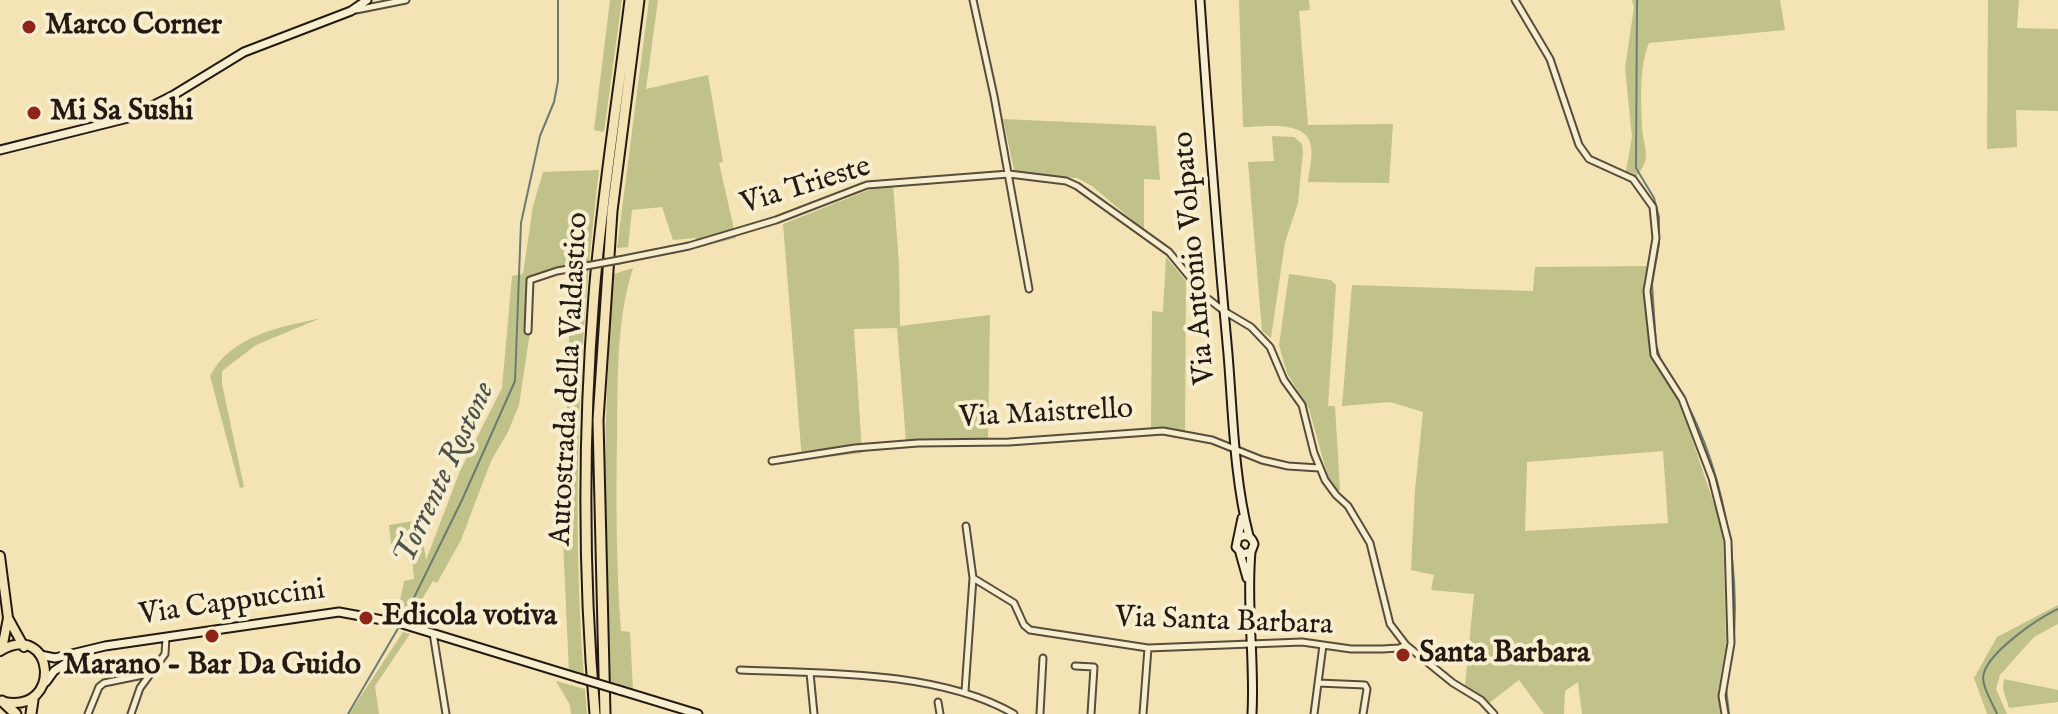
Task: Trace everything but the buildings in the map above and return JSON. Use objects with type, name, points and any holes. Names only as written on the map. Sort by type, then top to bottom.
[{"type":"highway","name":"Autostrada della Valdastico","points":[[595,714],[586,574],[588,392],[601,225],[630,0]]},
{"type":"highway","name":"Autostrada della Valdastico","points":[[605,714],[598,420],[612,211],[639,0]]},
{"type":"highway","points":[[31,714],[33,700]]},
{"type":"highway","points":[[1,701],[16,714]]},
{"type":"main road","points":[[0,556],[8,618],[1,650],[24,647],[37,653],[45,667],[46,682],[33,700],[18,705],[1,701]]},
{"type":"main road","points":[[8,618],[24,647]]},
{"type":"street","points":[[351,11],[367,0]]},
{"type":"street","points":[[0,150],[128,118],[172,96],[244,52],[351,11],[406,0]]},
{"type":"street","points":[[973,0],[1029,289]]},
{"type":"street","name":"Via Antonio Volpato","points":[[1200,0],[1236,449],[1249,536]]},
{"type":"street","points":[[1515,0],[1550,59],[1579,145],[1589,159],[1633,179],[1653,207],[1656,238],[1647,291],[1654,355],[1682,399],[1712,478],[1728,541],[1731,643],[1722,696],[1725,714]]},
{"type":"street","name":"Via Trieste","points":[[528,331],[530,280],[542,275],[689,246],[762,224],[867,185],[1009,174],[1066,181],[1169,252],[1199,290],[1224,311],[1251,327],[1270,347],[1284,380],[1302,405],[1319,468]]},
{"type":"street","name":"Via Maistrello","points":[[772,461],[855,448],[918,443],[1009,442],[1163,431],[1212,440],[1262,460],[1319,468]]},
{"type":"street","points":[[1319,468],[1361,525],[1370,543],[1390,624],[1406,645],[1453,683],[1481,700],[1494,714]]},
{"type":"street","name":"Via Antonio Volpato","points":[[1240,537],[1243,511]]},
{"type":"street","points":[[965,691],[973,578],[966,526]]},
{"type":"street","points":[[1248,583],[1236,547],[1240,537],[1249,536],[1254,544],[1248,583],[1252,714]]},
{"type":"street","points":[[1240,553],[1251,552]]},
{"type":"street","name":"Via Santa Barbara","points":[[973,578],[1014,603],[1024,625],[1030,630],[1148,648],[1302,642],[1351,649],[1399,648],[1406,645]]},
{"type":"street","name":"Via Cappuccini","points":[[37,653],[55,658],[105,646],[339,612],[412,626],[698,714]]},
{"type":"street","points":[[433,633],[446,714]]},
{"type":"street","points":[[131,714],[140,688],[165,654],[166,637]]},
{"type":"street","points":[[1314,714],[1323,645]]},
{"type":"street","points":[[1143,714],[1148,648]]},
{"type":"street","name":"Via Cappuccini","points":[[46,682],[54,671],[82,653]]},
{"type":"street","points":[[1040,714],[1043,658]]},
{"type":"street","points":[[1075,666],[1094,667],[1091,714]]},
{"type":"street","points":[[740,670],[846,675],[965,691],[1014,714]]},
{"type":"street","points":[[810,673],[814,714]]},
{"type":"street","points":[[88,714],[99,687],[104,683],[149,674]]},
{"type":"street","points":[[1318,683],[1366,686],[1363,714]]},
{"type":"street","points":[[938,702],[940,714]]},
{"type":"green space","points":[[610,0],[622,0],[604,132],[594,130]]},
{"type":"green space","points":[[649,0],[658,0],[646,89],[708,75],[723,162],[719,163],[736,238],[698,248],[696,238],[673,240],[662,207],[632,210],[628,247],[617,248]]},
{"type":"green space","points":[[1239,0],[1309,0],[1310,10],[1299,11],[1308,125],[1393,124],[1389,183],[1308,182],[1312,152],[1306,135],[1281,126],[1243,127]]},
{"type":"green space","points":[[1632,0],[1780,0],[1785,30],[1649,43],[1641,83],[1646,157],[1636,177],[1626,171],[1632,137],[1625,68],[1634,7]]},
{"type":"green space","points":[[1988,0],[2019,0],[2017,28],[2058,29],[2058,111],[2016,110],[2017,147],[1987,149]]},
{"type":"green space","points":[[1003,119],[1156,126],[1160,180],[1144,179],[1144,230],[1092,186],[1077,178],[1015,174]]},
{"type":"green space","points":[[1272,136],[1294,137],[1302,144],[1303,152],[1298,203],[1285,242],[1271,338],[1262,331],[1248,162],[1274,161]]},
{"type":"green space","points":[[599,170],[586,297],[579,423],[578,550],[584,677],[569,673],[563,540],[571,269],[550,274],[528,286],[530,332],[519,405],[491,461],[461,540],[437,583],[433,581],[412,616],[398,609],[404,581],[414,579],[411,546],[391,545],[389,525],[420,520],[426,560],[460,471],[502,388],[512,276],[523,274],[533,206],[543,172]]},
{"type":"green space","points":[[893,184],[900,326],[990,315],[988,441],[906,441],[897,328],[854,329],[862,453],[802,460],[783,224],[881,185]]},
{"type":"green space","points":[[1166,257],[1186,281],[1185,431],[1151,429],[1152,311],[1163,312]]},
{"type":"green space","points":[[1648,266],[1644,280],[1645,309],[1652,357],[1681,406],[1723,531],[1726,645],[1718,692],[1720,714],[1582,714],[1578,682],[1565,691],[1564,714],[1544,714],[1519,680],[1489,703],[1465,686],[1474,594],[1431,590],[1434,575],[1411,570],[1423,412],[1390,402],[1342,406],[1352,285],[1533,291],[1535,267]],"holes":[[[1663,451],[1668,523],[1525,531],[1527,462]]]},
{"type":"green space","points":[[633,268],[623,308],[619,350],[616,482],[621,631],[630,632],[633,690],[610,684],[605,530],[606,428],[614,274]]},
{"type":"green space","points":[[1289,274],[1331,280],[1336,285],[1328,406],[1335,406],[1340,490],[1337,491],[1328,477],[1309,409],[1287,373],[1279,345]]},
{"type":"green space","points":[[321,318],[256,345],[222,371],[222,384],[244,487],[240,488],[210,376],[219,362],[244,342],[274,329]]},
{"type":"green space","points":[[2058,605],[2058,624],[2034,637],[2000,675],[1996,689],[2007,714],[1987,714],[1974,678],[1997,637]]},
{"type":"green space","points":[[403,632],[410,634],[375,686],[379,714],[349,714]]},
{"type":"green space","points":[[2004,679],[2058,690],[2058,702],[2009,708],[2003,689]]},
{"type":"green space","points":[[556,681],[585,689],[587,714],[571,714],[570,705]]},
{"type":"waterway","name":"Torrente Rostone","points":[[403,620],[462,500],[515,381],[521,223],[540,136],[554,102],[558,81],[558,0]]},
{"type":"waterway","points":[[1637,0],[1636,168],[1654,198],[1659,217],[1659,244],[1652,284],[1656,345],[1661,361]]},
{"type":"waterway","points":[[1671,377],[1705,443],[1726,522],[1735,603],[1728,677]]},
{"type":"waterway","points":[[1997,714],[1983,682],[1992,658],[2038,620],[2058,609]]},
{"type":"waterway","name":"Torrente Rostone","points":[[348,714],[400,625]]},
{"type":"waterway","points":[[1726,688],[1729,714]]},
{"type":"place","name":"Marco Corner","points":[[29,27]]},
{"type":"place","name":"Mi Sa Sushi","points":[[34,113]]},
{"type":"place","name":"Edicola votiva","points":[[366,618]]},
{"type":"place","name":"Marano - Bar Da Guido","points":[[212,636]]},
{"type":"place","name":"Santa Barbara","points":[[1403,655]]}]
